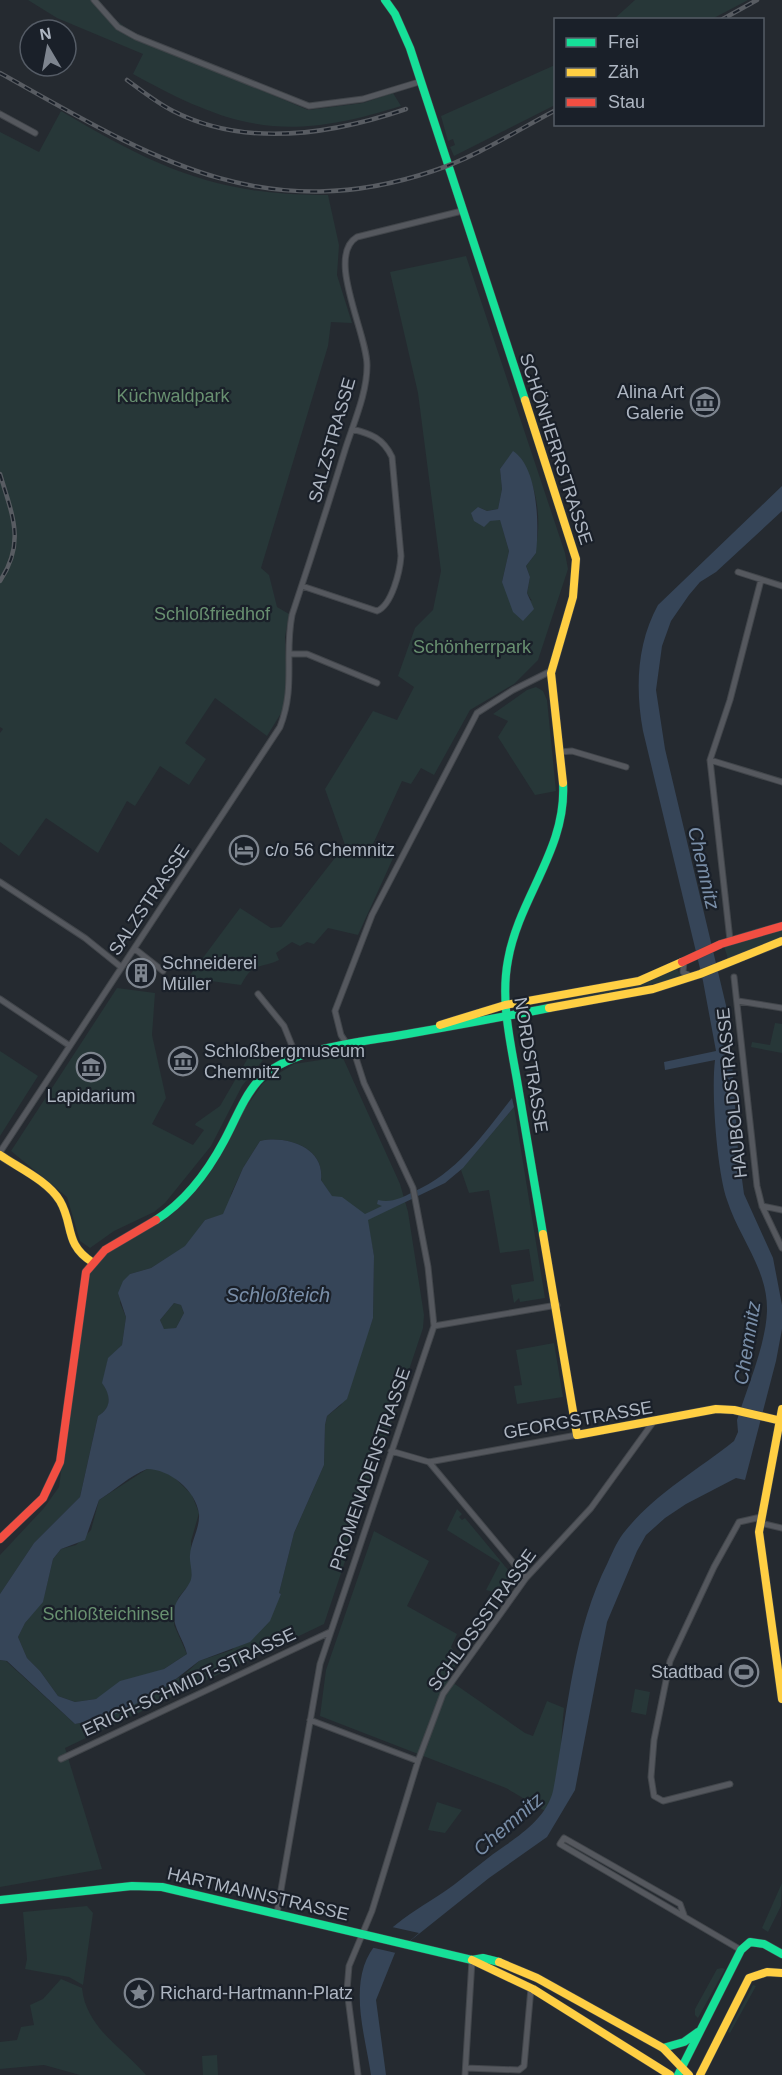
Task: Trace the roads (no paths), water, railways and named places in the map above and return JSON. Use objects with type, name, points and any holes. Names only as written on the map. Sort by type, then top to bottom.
[{"type":"main road","name":"SCHÖNHERRSTRASSE","points":[[385,0],[403,29],[576,559],[573,600],[551,672]]},
{"type":"main road","name":"NORDSTRASSE","points":[[551,672],[563,791],[561,821],[553,849],[518,920],[510,944],[506,962],[505,1005],[577,1435]]},
{"type":"main road","points":[[425,1031],[480,1011],[505,1005],[639,981],[714,946],[782,926]]},
{"type":"main road","points":[[0,1539],[40,1503],[55,1482],[60,1462],[84,1280],[92,1262],[119,1239],[152,1224],[180,1202],[220,1149],[247,1097],[273,1070],[297,1058],[348,1045],[653,989],[696,976],[782,941]]},
{"type":"main road","points":[[0,1153],[58,1198],[72,1242],[84,1258],[92,1262]]},
{"type":"main road","points":[[782,1409],[760,1520],[782,1699]]},
{"type":"main road","name":"GEORGSTRASSE","points":[[577,1435],[705,1411],[734,1410],[781,1420]]},
{"type":"main road","name":"HARTMANNSTRASSE","points":[[0,1900],[148,1886],[191,1892],[472,1960],[481,1967],[531,1988],[670,2075]]},
{"type":"main road","points":[[680,2071],[741,1950],[750,1942],[764,1944],[782,1954]]},
{"type":"main road","name":"HARTMANNSTRASSE","points":[[472,1960],[483,1958],[515,1968],[663,2048],[680,2071],[689,2075]]},
{"type":"main road","points":[[700,2075],[749,1978],[766,1972],[782,1973]]},
{"type":"main road","points":[[663,2048],[684,2042],[700,2031]]},
{"type":"main road","points":[[648,2063],[657,2075]]},
{"type":"street","points":[[94,0],[118,27],[136,37],[309,106],[363,99],[419,82]]},
{"type":"street","points":[[0,114],[35,133]]},
{"type":"street","name":"SALZSTRASSE","points":[[0,1153],[70,1046],[86,1017],[135,949],[280,727],[289,699],[288,638],[292,615],[365,382],[367,363],[364,340],[345,273],[345,253],[348,245],[357,237],[462,211]]},
{"type":"street","points":[[302,586],[377,611],[385,605],[399,571],[401,556],[392,457],[385,443],[377,437],[352,429]]},
{"type":"street","points":[[738,572],[782,586]]},
{"type":"street","points":[[730,940],[710,760],[730,700],[761,580]]},
{"type":"street","points":[[289,654],[307,654],[377,683]]},
{"type":"street","points":[[348,1045],[341,1035],[335,1011],[372,915],[477,713],[513,690],[551,672]]},
{"type":"street","points":[[560,752],[573,751],[626,767]]},
{"type":"street","points":[[710,760],[782,782]]},
{"type":"street","points":[[0,882],[85,938],[121,967]]},
{"type":"street","points":[[135,949],[163,971]]},
{"type":"street","points":[[684,961],[682,972],[696,976]]},
{"type":"street","name":"HAUBOLDSTRASSE","points":[[734,977],[752,1157],[762,1206],[782,1248]]},
{"type":"street","points":[[258,994],[284,1026],[297,1058]]},
{"type":"street","points":[[0,999],[70,1046]]},
{"type":"street","points":[[738,1000],[782,1008]]},
{"type":"street","name":"PROMENADENSTRASSE","points":[[277,1913],[320,1664],[434,1326],[413,1188],[348,1045]]},
{"type":"street","points":[[762,1206],[782,1210]]},
{"type":"street","points":[[434,1326],[557,1305]]},
{"type":"street","name":"SCHLOSSSTRASSE","points":[[358,2075],[347,1990],[349,1966],[372,1911],[418,1761],[443,1694],[526,1578],[591,1508],[654,1421]]},
{"type":"street","name":"GEORGSTRASSE","points":[[429,1462],[577,1435]]},
{"type":"street","points":[[392,1450],[429,1462],[526,1578]]},
{"type":"street","points":[[730,1784],[663,1802],[654,1796],[651,1777],[654,1740],[670,1661],[714,1567],[739,1522],[760,1520],[782,1528]]},
{"type":"street","name":"ERICH-SCHMIDT-STRASSE","points":[[61,1759],[330,1632]]},
{"type":"street","points":[[310,1720],[418,1761]]},
{"type":"street","points":[[684,1915],[680,1904],[564,1838],[561,1844],[741,1950]]},
{"type":"street","points":[[465,2075],[472,1960]]},
{"type":"street","points":[[465,2068],[519,2070],[526,2060],[531,1988]]},
{"type":"water","points":[[513,451],[522,459],[528,471],[537,514],[536,553],[526,566],[530,577],[527,593],[534,609],[523,621],[513,612],[502,582],[509,551],[500,520],[490,521],[484,527],[474,521],[471,513],[478,507],[487,511],[498,509],[502,489],[500,469]]},
{"type":"water","points":[[782,486],[782,511],[716,572],[700,582],[671,621],[662,646],[656,690],[665,749],[729,1018],[738,1150],[744,1194],[773,1258],[782,1305],[782,1329],[776,1361],[745,1480],[736,1478],[686,1504],[646,1535],[637,1551],[607,1622],[575,1790],[547,1837],[489,1878],[395,1953],[376,2000],[386,2075],[371,2075],[360,2006],[361,1979],[370,1952],[379,1940],[403,1919],[455,1884],[521,1834],[546,1808],[553,1791],[573,1674],[586,1617],[618,1541],[650,1505],[734,1441],[738,1432],[737,1420],[760,1352],[766,1324],[766,1296],[758,1267],[732,1214],[723,1187],[716,1131],[715,1060],[665,1070],[664,1062],[716,1051],[703,981],[643,731],[639,682],[642,650],[658,605]]},
{"type":"water","name":"Schloßteich","points":[[512,1098],[514,1107],[463,1168],[445,1183],[368,1220],[374,1256],[373,1318],[347,1399],[327,1416],[324,1465],[294,1533],[279,1593],[281,1594],[270,1621],[250,1642],[199,1661],[159,1692],[110,1717],[75,1724],[7,1661],[0,1660],[0,1594],[34,1543],[80,1497],[98,1416],[106,1409],[109,1401],[102,1383],[108,1358],[122,1345],[126,1317],[118,1293],[123,1281],[130,1274],[151,1268],[185,1246],[205,1220],[223,1214],[243,1168],[260,1141],[281,1140],[302,1146],[317,1159],[321,1169],[321,1180],[332,1196],[342,1197],[365,1214],[382,1206],[377,1204],[378,1200],[388,1201],[400,1198],[429,1184],[456,1164],[480,1139]],"holes":[[[174,1303],[181,1305],[184,1313],[176,1328],[164,1329],[160,1320]],[[147,1469],[164,1473],[180,1482],[193,1497],[199,1514],[190,1555],[191,1579],[174,1610],[176,1627],[187,1654],[164,1669],[120,1681],[96,1699],[75,1702],[58,1696],[40,1671],[27,1658],[18,1637],[25,1623],[43,1602],[53,1559],[61,1549],[85,1540],[99,1500],[128,1479]]]},
{"type":"railway","points":[[725,18],[757,0]]},
{"type":"railway","points":[[0,73],[104,131],[155,155],[206,174],[258,187],[313,192],[371,187],[433,171],[480,151],[554,111]]},
{"type":"railway","points":[[127,80],[173,111],[201,123],[230,130],[259,133],[319,130],[349,125],[406,109]]},
{"type":"railway","points":[[0,474],[12,516],[15,541],[13,554],[0,581]]},
{"type":"place","name":"Alina Art Galerie","points":[[705,402]]},
{"type":"place","name":"c/o 56 Chemnitz","points":[[244,850]]},
{"type":"place","name":"Schneiderei Müller","points":[[141,973]]},
{"type":"place","name":"Schloßbergmuseum Chemnitz","points":[[183,1061]]},
{"type":"place","name":"Lapidarium","points":[[91,1067]]},
{"type":"place","name":"Stadtbad","points":[[744,1672]]},
{"type":"place","name":"Richard-Hartmann-Platz","points":[[139,1993]]},
{"type":"park label","name":"Küchwaldpark","points":[[173,396]]},
{"type":"park label","name":"Schloßfriedhof","points":[[212,614]]},
{"type":"park label","name":"Schönherrpark","points":[[472,647]]},
{"type":"park label","name":"Schloßteichinsel","points":[[108,1614]]},
{"type":"water label","name":"Chemnitz","points":[[704,868]]},
{"type":"water label","name":"Chemnitz","points":[[747,1343]]},
{"type":"water label","name":"Chemnitz","points":[[508,1824]]}]
